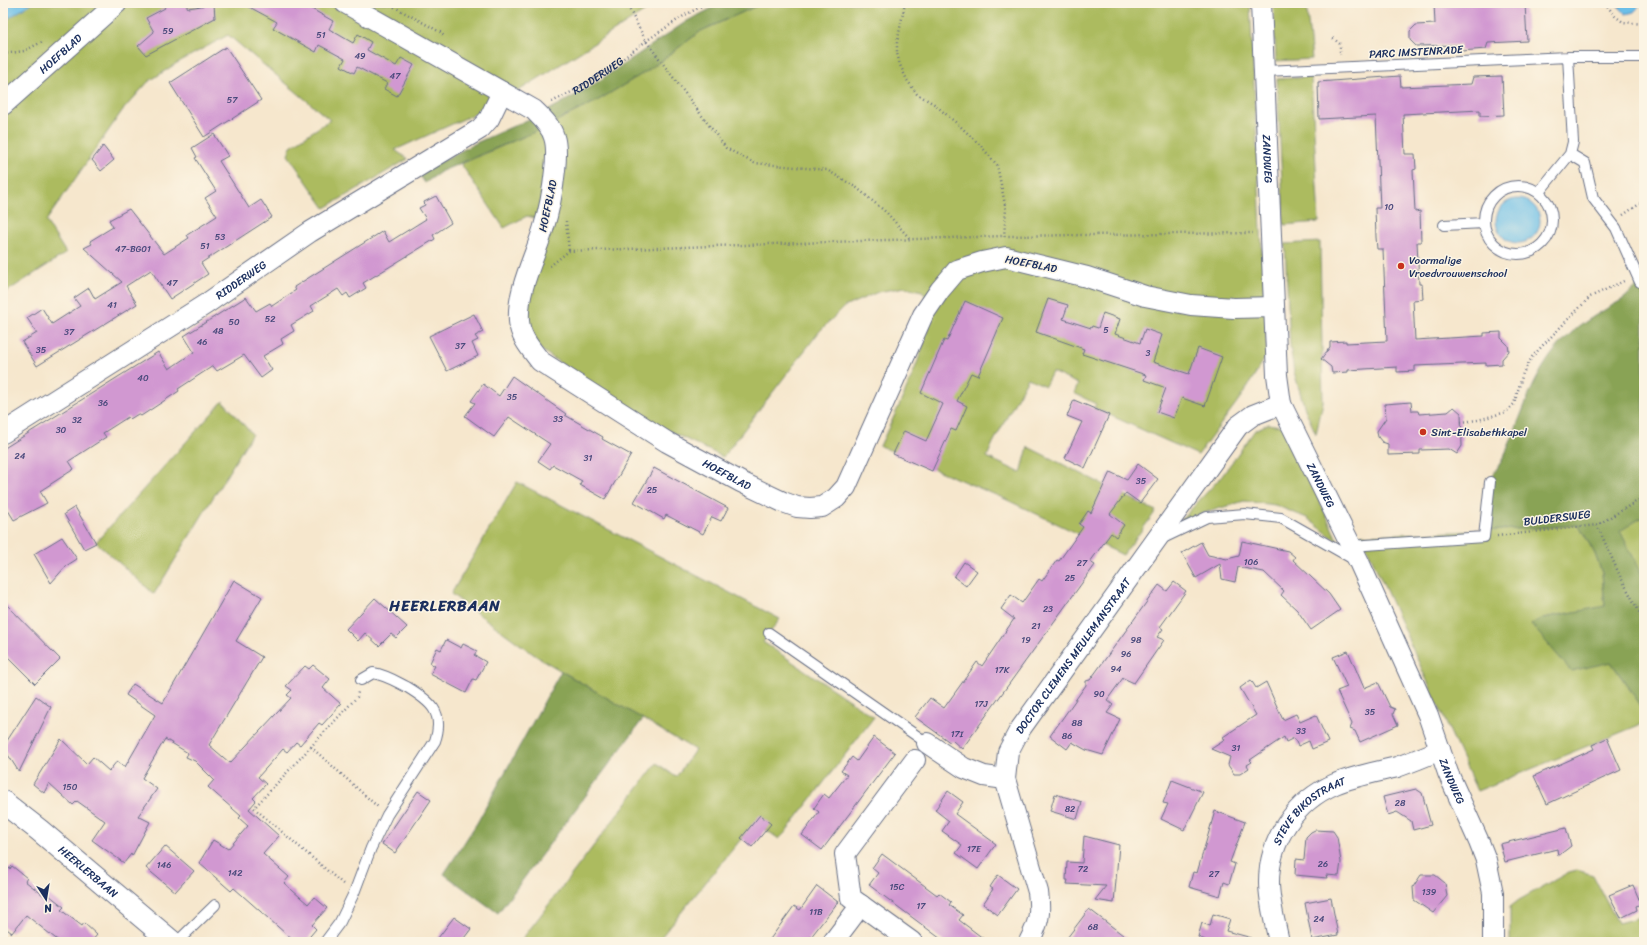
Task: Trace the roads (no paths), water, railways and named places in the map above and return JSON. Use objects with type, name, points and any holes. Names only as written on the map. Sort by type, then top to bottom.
[{"type":"street","name":"HOEFBLAD","points":[[3,105],[117,3]]},
{"type":"street","name":"HOEFBLAD","points":[[345,3],[534,110],[545,121],[555,137],[553,187],[549,210],[526,279],[519,310],[521,333],[540,361],[597,399],[667,442],[741,482],[797,507],[822,507],[836,498],[846,487],[923,315],[940,290],[957,270],[982,262],[1006,257],[1087,277],[1145,296],[1191,305],[1234,308],[1274,307]]},
{"type":"street","name":"ZANDWEG","points":[[1261,3],[1277,375],[1281,404],[1355,554],[1428,716],[1440,750],[1486,860],[1492,893],[1493,942]]},
{"type":"street","name":"RIDDERWEG","points":[[3,433],[206,304],[310,232],[480,129],[489,119],[502,92]]},
{"type":"street","name":"DOCTOR CLEMENS MEULEMANSTRAAT","points":[[1029,942],[1038,922],[1040,911],[1038,892],[1005,778],[1008,752],[1019,731],[1238,426],[1253,414],[1281,404]]},
{"type":"street","points":[[927,743],[964,768],[984,776],[1005,778]]},
{"type":"street","name":"STEVE BIKOSTRAAT","points":[[1279,942],[1271,902],[1269,882],[1271,861],[1276,843],[1299,808],[1309,798],[1337,783],[1399,766],[1440,750]]},
{"type":"street","points":[[912,942],[851,898],[845,854],[915,760]]},
{"type":"street","name":"HEERLERBAAN","points":[[3,802],[39,830],[172,942]]},
{"type":"street","points":[[833,942],[861,905]]},
{"type":"lane","name":"PARC IMSTENRADE","points":[[1264,71],[1568,57],[1644,57]]},
{"type":"lane","points":[[1539,192],[1570,154],[1573,142],[1568,57]]},
{"type":"lane","points":[[1570,154],[1585,163],[1593,198],[1613,223],[1639,278]]},
{"type":"lane","points":[[1517,186],[1529,187],[1539,192],[1546,200],[1551,210],[1553,222],[1550,233],[1544,243],[1536,250],[1525,254],[1513,254],[1502,251],[1493,244],[1486,234],[1484,223],[1485,212],[1489,202],[1497,193],[1506,188],[1517,186]]},
{"type":"lane","points":[[1444,225],[1484,223]]},
{"type":"lane","points":[[1355,554],[1484,537],[1490,482]]},
{"type":"lane","name":"DOCTOR CLEMENS MEULEMANSTRAAT","points":[[1156,541],[1207,517],[1245,514],[1281,518],[1355,554]]},
{"type":"lane","points":[[769,633],[927,743]]},
{"type":"lane","points":[[326,942],[340,922],[354,893],[371,848],[387,815],[435,741],[438,733],[437,714],[432,705],[426,699],[388,676],[373,673],[361,680]]},
{"type":"lane","points":[[177,942],[215,904]]},
{"type":"water","points":[[3,3],[32,3],[3,22]]},
{"type":"water","points":[[1615,3],[1638,3],[1640,6],[1634,12],[1626,14]]},
{"type":"water","points":[[1514,199],[1522,199],[1527,200],[1534,205],[1539,212],[1539,230],[1534,237],[1527,242],[1514,243],[1506,240],[1499,233],[1496,225],[1496,217],[1499,209],[1506,202]]},
{"type":"place","name":"Voormalige Vroedvrouwenschool","points":[[1401,266]]},
{"type":"place","name":"Sint-Elisabethkapel","points":[[1423,432]]},
{"type":"district","name":"HEERLERBAAN","points":[[445,606]]}]
